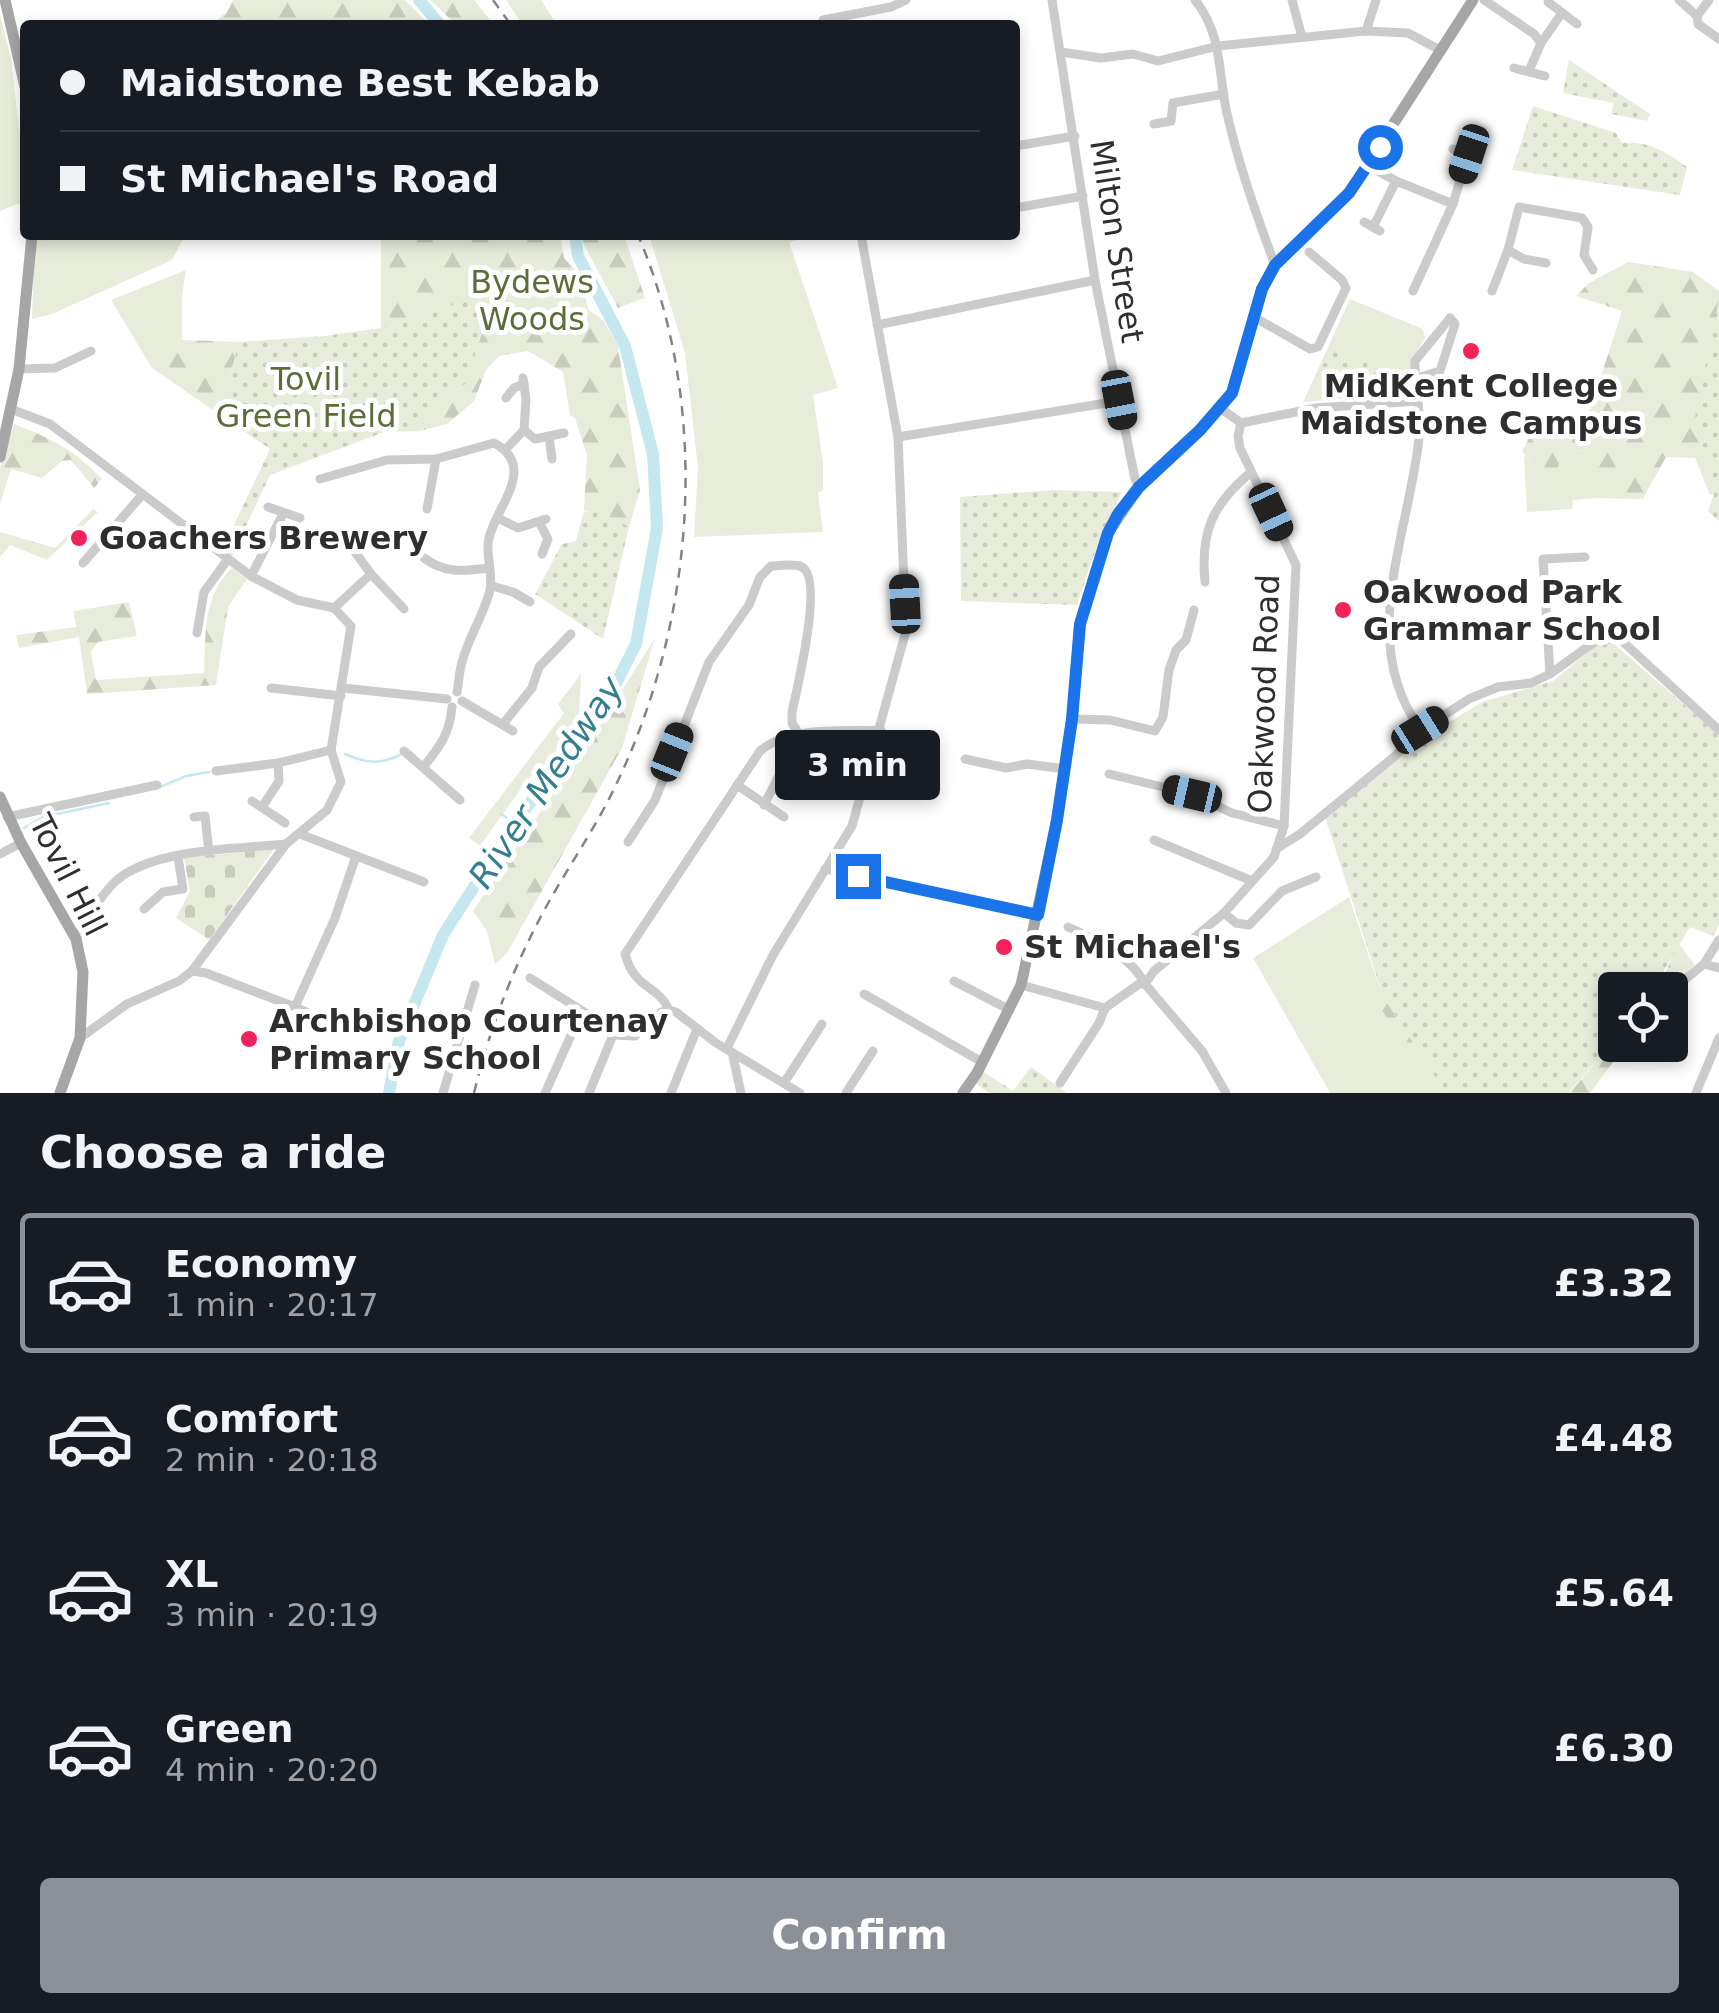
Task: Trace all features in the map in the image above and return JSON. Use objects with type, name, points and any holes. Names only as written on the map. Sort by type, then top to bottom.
[{"type":"main road","points":[[5,0],[20,65]]},
{"type":"main road","points":[[962,1093],[1021,985],[1038,915],[1064,769],[1080,624],[1108,533],[1139,487],[1232,393],[1254,317],[1275,265],[1349,193],[1473,0]]},
{"type":"main road","points":[[0,457],[19,369],[32,240]]},
{"type":"main road","name":"Tovil Hill","points":[[0,796],[20,844],[76,939],[84,993],[80,1038],[60,1093]]},
{"type":"street","points":[[836,20],[906,0]]},
{"type":"street","name":"Milton Street","points":[[1052,0],[1095,280],[1134,479],[1139,487]]},
{"type":"street","points":[[1194,0],[1206,14],[1218,46],[1224,94],[1249,194],[1275,265]]},
{"type":"street","points":[[1292,0],[1302,37]]},
{"type":"street","points":[[1366,31],[1376,0]]},
{"type":"street","points":[[1484,0],[1541,43]]},
{"type":"street","points":[[1679,0],[1697,16],[1698,24],[1719,39]]},
{"type":"street","points":[[1697,16],[1709,0]]},
{"type":"street","points":[[1548,2],[1576,24]]},
{"type":"street","points":[[1529,72],[1541,43],[1562,13]]},
{"type":"street","points":[[1061,52],[1100,58],[1133,54],[1158,61],[1218,46],[1366,31],[1408,33],[1438,49]]},
{"type":"street","points":[[1514,68],[1545,76]]},
{"type":"street","points":[[1171,107],[1175,102],[1224,94]]},
{"type":"street","points":[[1168,95],[1170,120]]},
{"type":"street","points":[[1154,124],[1184,118]]},
{"type":"street","points":[[1020,145],[1075,136]]},
{"type":"street","points":[[1413,291],[1453,204],[1470,142]]},
{"type":"street","points":[[1453,149],[1469,154]]},
{"type":"street","points":[[1369,166],[1453,204]]},
{"type":"street","points":[[1372,227],[1396,181]]},
{"type":"street","points":[[1020,207],[1084,196]]},
{"type":"street","points":[[1492,291],[1519,207],[1596,219]]},
{"type":"street","points":[[1582,218],[1588,227],[1584,255],[1593,270]]},
{"type":"street","points":[[742,1093],[729,1049],[754,989],[856,818],[906,631],[898,437],[862,240]]},
{"type":"street","points":[[1508,250],[1546,263]]},
{"type":"street","points":[[1254,317],[1310,349],[1318,346],[1346,288],[1309,252]]},
{"type":"street","points":[[877,325],[1095,280]]},
{"type":"street","points":[[1414,379],[1440,371],[1455,324],[1450,318],[1416,361],[1414,379],[1420,433],[1402,523],[1388,642],[1392,672],[1420,730]]},
{"type":"street","points":[[19,369],[55,368],[91,351]]},
{"type":"street","points":[[506,398],[524,381],[524,430],[506,449]]},
{"type":"street","points":[[898,437],[1119,400]]},
{"type":"street","points":[[1220,408],[1242,423],[1316,408],[1418,401]]},
{"type":"street","points":[[11,410],[50,424],[273,590],[334,608],[351,626],[331,750],[341,782],[326,810],[286,844],[192,971],[127,1004],[80,1038]]},
{"type":"street","name":"Oakwood Road","points":[[1104,1008],[1138,984],[1145,984],[1154,971],[1224,912],[1274,857],[1284,826],[1296,566],[1251,472],[1238,436],[1242,423]]},
{"type":"street","points":[[524,430],[535,438],[564,433]]},
{"type":"street","points":[[549,436],[552,460]]},
{"type":"street","points":[[320,480],[387,460],[436,459],[494,443],[506,449],[513,460],[514,480],[488,541],[492,586],[462,660],[443,744],[424,766]]},
{"type":"street","points":[[416,498],[428,506],[436,459]]},
{"type":"street","points":[[1205,582],[1198,563],[1215,509],[1228,491],[1251,472]]},
{"type":"street","points":[[83,563],[142,494]]},
{"type":"street","points":[[268,506],[300,518]]},
{"type":"street","points":[[252,576],[283,514]]},
{"type":"street","points":[[498,518],[518,528],[543,521],[548,539],[542,554]]},
{"type":"street","points":[[350,545],[404,609]]},
{"type":"street","points":[[1550,674],[1542,559],[1585,556]]},
{"type":"street","points":[[424,558],[452,572],[489,568]]},
{"type":"street","points":[[197,632],[204,592],[228,559]]},
{"type":"street","points":[[628,842],[655,800],[709,662],[749,605],[760,577],[771,566],[798,565],[807,571],[810,581],[808,631],[792,712],[792,723],[799,734]]},
{"type":"street","points":[[334,608],[372,574]]},
{"type":"street","points":[[492,586],[530,602]]},
{"type":"street","points":[[1072,719],[1110,720],[1154,731],[1163,716],[1169,670],[1176,650],[1186,640],[1194,610]]},
{"type":"street","points":[[271,688],[454,700],[508,727],[532,688],[539,667],[572,634]]},
{"type":"street","points":[[1276,848],[1300,834],[1395,756],[1420,730],[1469,699],[1550,674],[1600,638],[1622,641],[1719,730]]},
{"type":"street","points":[[669,1010],[664,1000],[630,974],[625,954],[765,747],[799,734],[881,730]]},
{"type":"street","points":[[216,771],[278,763],[331,750]]},
{"type":"street","points":[[404,751],[460,800]]},
{"type":"street","points":[[966,759],[1006,768],[1028,764],[1064,769]]},
{"type":"street","points":[[764,806],[786,762]]},
{"type":"street","points":[[262,808],[279,780],[278,763]]},
{"type":"street","points":[[1116,771],[1192,794],[1232,813],[1284,826]]},
{"type":"street","points":[[7,817],[157,785]]},
{"type":"street","points":[[737,786],[784,816]]},
{"type":"street","points":[[252,800],[285,823]]},
{"type":"street","points":[[204,816],[208,852]]},
{"type":"street","points":[[300,834],[424,882]]},
{"type":"street","points":[[1154,840],[1252,881]]},
{"type":"street","points":[[0,854],[20,844]]},
{"type":"street","points":[[76,939],[112,884],[150,863],[286,844]]},
{"type":"street","points":[[296,1007],[335,918],[356,856]]},
{"type":"street","points":[[144,909],[163,892],[184,889],[178,857]]},
{"type":"street","points":[[825,869],[1038,915]]},
{"type":"street","points":[[1300,870],[1305,882]]},
{"type":"street","points":[[1224,912],[1236,924],[1249,925],[1282,891],[1316,877]]},
{"type":"street","points":[[1073,932],[1114,952],[1142,976],[1202,1051],[1224,1092]]},
{"type":"street","points":[[1688,977],[1704,964],[1719,940]]},
{"type":"street","points":[[1704,964],[1719,968]]},
{"type":"street","points":[[192,971],[206,973],[338,1026]]},
{"type":"street","points":[[530,978],[600,1022],[613,1035],[635,1036],[661,1012],[676,1012],[800,1093]]},
{"type":"street","points":[[954,981],[1010,1010]]},
{"type":"street","points":[[443,1093],[475,985]]},
{"type":"street","points":[[1021,985],[1104,1008],[1099,1023],[1060,1083]]},
{"type":"street","points":[[864,994],[982,1062]]},
{"type":"street","points":[[545,1093],[581,1013]]},
{"type":"street","points":[[784,1082],[822,1024]]},
{"type":"street","points":[[671,1093],[697,1029]]},
{"type":"street","points":[[589,1093],[613,1035]]},
{"type":"street","points":[[1696,1093],[1718,1045]]},
{"type":"street","points":[[846,1093],[873,1051]]},
{"type":"green space","points":[[233,0],[405,0],[425,20],[217,20]]},
{"type":"green space","points":[[431,0],[474,0],[490,20],[451,20]]},
{"type":"green space","points":[[506,0],[541,0],[554,20],[520,20]]},
{"type":"green space","points":[[0,15],[11,58],[20,140],[20,203],[0,211]]},
{"type":"green space","points":[[1569,60],[1650,114],[1647,121],[1611,114],[1614,103],[1563,93]]},
{"type":"green space","points":[[1533,106],[1616,133],[1622,143],[1649,145],[1671,156],[1687,167],[1680,195],[1512,170]]},
{"type":"green space","points":[[35,240],[182,240],[172,260],[52,314],[32,319]]},
{"type":"green space","name":"Bydews Woods","points":[[381,240],[561,240],[564,258],[581,276],[588,309],[604,321],[618,346],[640,490],[629,527],[584,510],[587,455],[575,418],[570,415],[563,372],[528,351],[499,356],[486,370],[474,401],[447,424],[420,431],[429,412],[465,384],[481,297],[381,328]]},
{"type":"green space","points":[[583,240],[626,240],[645,298],[618,308]]},
{"type":"green space","points":[[651,240],[798,240],[789,242],[838,388],[813,395],[823,463],[823,490],[818,493],[823,532],[694,537],[698,468],[685,353]]},
{"type":"green space","points":[[1628,262],[1693,272],[1719,291],[1719,493],[1710,495],[1695,458],[1666,457],[1643,499],[1595,498],[1588,451],[1560,449],[1558,472],[1537,472],[1522,451],[1537,423],[1590,410],[1622,311],[1576,296],[1589,283]]},
{"type":"green space","points":[[186,270],[182,340],[152,368],[111,300]]},
{"type":"green space","name":"Tovil Green Field","points":[[481,296],[484,328],[465,384],[429,412],[420,431],[384,432],[270,475],[232,556],[223,548],[270,449],[220,415],[239,342],[381,328]]},
{"type":"green space","points":[[1350,299],[1423,329],[1425,338],[1407,382],[1398,396],[1339,399],[1337,391],[1356,398],[1363,383],[1386,372],[1315,380],[1333,389],[1325,400],[1303,402]]},
{"type":"green space","points":[[1719,299],[1719,521],[1708,511],[1716,488],[1694,422]]},
{"type":"green space","points":[[182,340],[239,342],[220,415],[152,368]]},
{"type":"green space","points":[[1330,346],[1386,372],[1378,389],[1363,383],[1356,398],[1315,380]]},
{"type":"green space","points":[[14,424],[61,446],[102,479],[94,488],[71,460],[62,461],[42,478],[11,469],[0,504],[0,468]]},
{"type":"green space","points":[[1560,449],[1589,451],[1595,498],[1573,500],[1572,509],[1527,512],[1524,455],[1537,471],[1557,472]]},
{"type":"green space","points":[[1052,490],[1122,492],[1077,605],[961,601],[960,497]]},
{"type":"green space","points":[[594,508],[629,527],[603,639],[535,594],[562,544],[576,541],[584,511],[592,513]]},
{"type":"green space","points":[[93,509],[98,512],[47,560],[10,545],[0,557],[0,532],[55,548]]},
{"type":"green space","points":[[232,568],[247,579],[228,607],[216,685],[87,694],[79,637],[19,648],[16,635],[76,627],[74,611],[129,602],[137,636],[98,642],[91,652],[96,680],[204,673],[210,604]]},
{"type":"green space","points":[[655,638],[622,748],[507,953],[495,964],[487,931],[473,911]]},
{"type":"green space","points":[[1613,643],[1719,735],[1719,925],[1713,936],[1690,927],[1663,972],[1598,972],[1598,1059],[1569,1093],[1446,1093],[1383,996],[1325,817],[1417,742],[1482,702],[1553,681],[1598,644]]},
{"type":"green space","points":[[581,674],[579,718],[551,758],[527,780],[480,846],[469,838],[564,713],[558,704]]},
{"type":"green space","points":[[274,849],[209,940],[176,918],[190,891],[184,858]]},
{"type":"green space","points":[[1349,897],[1369,957],[1359,962],[1424,1093],[1330,1093],[1253,958]]},
{"type":"green space","points":[[1678,942],[1695,965],[1687,972],[1666,972]]},
{"type":"green space","points":[[1369,957],[1383,996],[1446,1093],[1424,1093],[1358,961]]},
{"type":"green space","points":[[1598,1059],[1613,1062],[1590,1093],[1570,1093]]},
{"type":"green space","points":[[1031,1067],[1067,1093],[989,1093],[975,1083],[982,1071],[1013,1091]]},
{"type":"waterway","name":"River Medway","points":[[419,0],[436,20]]},
{"type":"waterway","name":"River Medway","points":[[389,1093],[399,1041],[443,935],[515,823],[610,695],[636,644],[657,528],[653,454],[625,346],[578,256],[576,240]]},
{"type":"waterway","points":[[345,754],[372,762],[400,755]]},
{"type":"waterway","points":[[160,787],[209,772]]},
{"type":"waterway","points":[[24,828],[43,817],[109,803]]},
{"type":"waterway","points":[[501,814],[515,823]]},
{"type":"railway","points":[[493,0],[507,20]]},
{"type":"railway","points":[[474,1093],[493,1027],[518,963],[610,797],[639,731],[661,662],[676,591],[684,518],[685,445],[677,373],[662,303],[640,240]]},
{"type":"place","name":"MidKent College Maidstone Campus","points":[[1471,351]]},
{"type":"place","name":"Goachers Brewery","points":[[79,538]]},
{"type":"place","name":"Oakwood Park Grammar School","points":[[1343,610]]},
{"type":"place","name":"St Michael's","points":[[1004,947]]},
{"type":"place","name":"Archbishop Courtenay Primary School","points":[[249,1039]]},
{"type":"route","points":[[858,876],[1038,915],[1072,719],[1080,624],[1108,533],[1139,487],[1200,430],[1232,393],[1262,289],[1275,265],[1349,193],[1380,147]]}]
